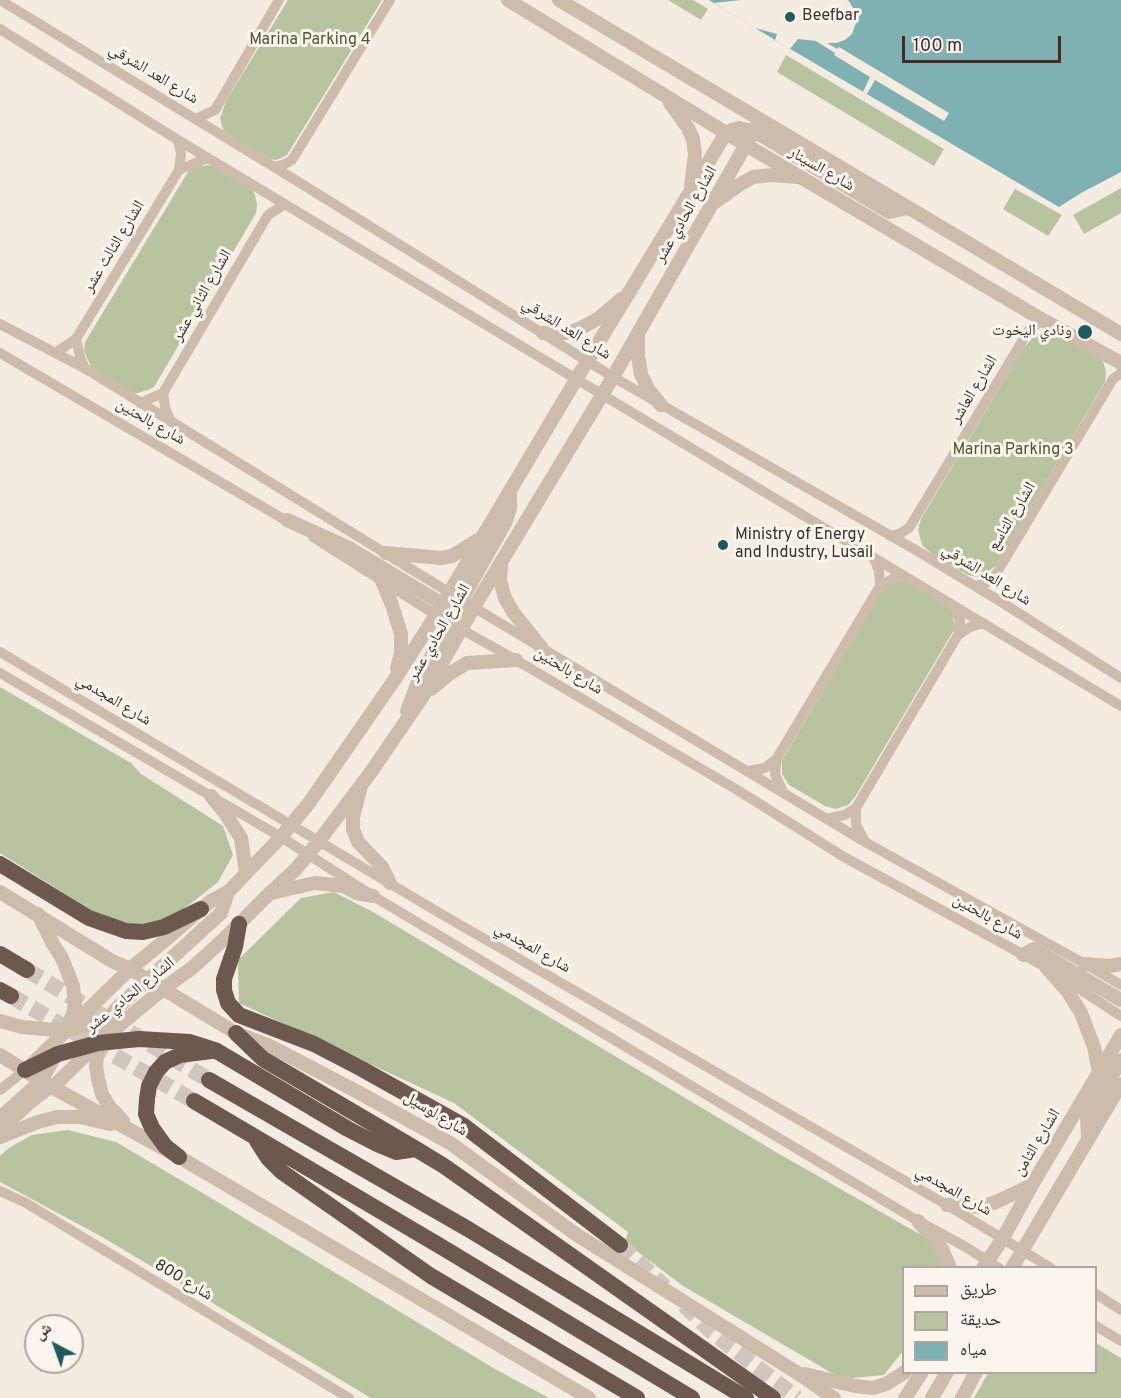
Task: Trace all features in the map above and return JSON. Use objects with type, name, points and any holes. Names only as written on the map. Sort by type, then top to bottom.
[{"type":"highway","points":[[0,864],[89,918],[126,931],[143,932],[164,927],[201,909]]},
{"type":"highway","points":[[239,924],[235,947],[226,971],[224,990],[228,1003],[239,1015],[314,1044],[464,1126],[620,1245]]},
{"type":"highway","points":[[0,954],[27,970]]},
{"type":"highway","points":[[236,1033],[263,1059],[416,1149],[475,1187],[772,1398]]},
{"type":"highway","points":[[25,1070],[58,1054],[98,1043],[119,1040],[190,1042],[215,1050],[377,1144],[396,1152],[416,1149]]},
{"type":"highway","points":[[179,1157],[165,1146],[152,1128],[146,1114],[149,1086],[156,1072],[165,1062],[180,1055],[215,1050]]},
{"type":"highway","points":[[209,1080],[468,1229],[746,1398]]},
{"type":"highway","points":[[194,1101],[692,1398]]},
{"type":"highway","points":[[255,1137],[267,1158],[282,1172],[431,1276],[637,1398]]},
{"type":"street","name":"شارع العد الشرقي","points":[[0,0],[588,362],[914,549],[1121,678]]},
{"type":"street","points":[[196,119],[215,110],[279,0]]},
{"type":"street","points":[[274,167],[292,160],[390,0]]},
{"type":"street","name":"شارع السينار","points":[[508,0],[801,178],[1115,360]]},
{"type":"street","points":[[559,0],[757,125],[889,212],[909,208],[1121,334]]},
{"type":"street","points":[[0,29],[207,158],[1121,706]]},
{"type":"street","points":[[665,96],[688,128],[693,139],[695,154],[691,190]]},
{"type":"street","points":[[215,110],[220,134]]},
{"type":"street","points":[[726,133],[757,125]]},
{"type":"street","name":"الشارع الحادي عشر","points":[[25,1070],[130,969],[211,901],[228,892],[292,825],[395,679],[451,611],[474,607],[613,377],[757,125]]},
{"type":"street","name":"الشارع الحادي عشر","points":[[47,1084],[192,968],[239,924],[309,855],[361,785],[423,696],[451,611],[482,537],[726,133]]},
{"type":"street","points":[[178,140],[181,154],[179,170]]},
{"type":"street","points":[[179,170],[207,158]]},
{"type":"street","points":[[292,160],[297,181]]},
{"type":"street","name":"الشارع الثالث عشر","points":[[55,353],[76,339],[179,170]]},
{"type":"street","points":[[711,205],[753,177],[801,178]]},
{"type":"street","points":[[265,192],[268,201],[268,215]]},
{"type":"street","name":"الشارع الثاني عشر","points":[[163,393],[268,215],[285,204]]},
{"type":"street","points":[[543,333],[567,333],[581,328],[599,318],[629,293]]},
{"type":"street","points":[[1026,310],[1029,317],[1029,330]]},
{"type":"street","name":"الشارع العاشر","points":[[909,528],[1029,330],[1043,320]]},
{"type":"street","name":"شارع بالحنين","points":[[0,324],[86,369],[386,553],[451,611],[516,660],[739,791],[844,856],[1046,967],[1121,1016]]},
{"type":"street","points":[[638,333],[641,374],[648,389],[660,405]]},
{"type":"street","points":[[76,339],[80,357],[86,369]]},
{"type":"street","name":"شارع بالحنين","points":[[0,353],[287,520],[382,581],[451,611],[474,607],[865,842],[1121,985]]},
{"type":"street","name":"الشارع التاسع","points":[[993,579],[1117,376],[1113,365],[1115,360]]},
{"type":"street","points":[[140,403],[163,393],[171,422]]},
{"type":"street","points":[[403,725],[421,674],[451,611],[505,523],[510,508],[509,492]]},
{"type":"street","points":[[287,520],[349,548],[451,611]]},
{"type":"street","points":[[890,536],[909,528],[914,549]]},
{"type":"street","points":[[386,553],[441,558],[452,556],[482,537]]},
{"type":"street","points":[[874,558],[879,571],[880,586]]},
{"type":"street","points":[[501,563],[500,580],[505,598],[513,612],[541,647]]},
{"type":"street","points":[[748,771],[765,768],[777,758],[880,586],[892,579],[906,577]]},
{"type":"street","points":[[975,586],[993,579],[998,600]]},
{"type":"street","points":[[382,581],[401,634],[395,679]]},
{"type":"street","points":[[826,819],[845,815],[856,808],[958,635],[960,621],[954,606]]},
{"type":"street","points":[[958,635],[970,627],[984,623]]},
{"type":"street","name":"شارع المجدمي","points":[[0,652],[442,915],[947,1205],[1048,1266]]},
{"type":"street","points":[[423,696],[449,674],[467,663],[516,660]]},
{"type":"street","name":"شارع المجدمي","points":[[0,673],[281,837],[373,896],[989,1265]]},
{"type":"street","points":[[777,758],[775,774],[783,792]]},
{"type":"street","points":[[361,785],[353,817],[353,829],[358,842],[382,867],[390,883]]},
{"type":"street","points":[[211,796],[241,838],[246,873]]},
{"type":"street","points":[[856,808],[856,824],[865,842]]},
{"type":"street","points":[[269,894],[315,883],[344,886],[357,893],[373,896]]},
{"type":"street","name":"شارع لوسيل","points":[[0,892],[236,1033],[270,1046],[450,1143],[577,1235],[834,1398]]},
{"type":"street","points":[[133,1131],[116,1114],[102,1094],[96,1066],[98,1043],[105,1022],[117,1008],[221,912],[228,892]]},
{"type":"street","points":[[0,1132],[31,1104],[47,1084],[75,1004],[73,986],[63,958],[38,914]]},
{"type":"street","points":[[1023,955],[1034,949],[1121,1000]]},
{"type":"street","points":[[1085,963],[1110,966],[1121,964]]},
{"type":"street","points":[[1046,967],[1068,992],[1081,1013],[1094,1047],[1099,1073]]},
{"type":"street","points":[[0,1021],[22,1027],[65,1031],[105,1022],[163,989]]},
{"type":"street","name":"الشارع الثامن","points":[[989,1265],[1032,1185],[1121,1035]]},
{"type":"street","points":[[0,1055],[47,1084],[179,1157],[589,1398]]},
{"type":"street","points":[[1088,1141],[1087,1117],[1121,1060]]},
{"type":"street","points":[[0,1090],[25,1070]]},
{"type":"street","points":[[0,1118],[47,1084]]},
{"type":"street","points":[[1013,1266],[1121,1084]]},
{"type":"street","points":[[0,1137],[38,1122],[69,1116],[95,1120],[133,1131]]},
{"type":"street","points":[[947,1205],[981,1207],[1032,1185]]},
{"type":"street","name":"شارع 800","points":[[0,1191],[26,1203],[349,1398]]},
{"type":"street","points":[[918,1221],[942,1249],[949,1266]]},
{"type":"street","points":[[1097,1295],[1121,1310]]},
{"type":"street","points":[[1097,1327],[1121,1341]]},
{"type":"street","points":[[796,1372],[873,1388],[886,1384],[902,1374]]},
{"type":"street","points":[[905,1398],[921,1374]]},
{"type":"street","points":[[932,1398],[946,1374]]},
{"type":"street","points":[[942,1398],[947,1374]]},
{"type":"street","points":[[962,1398],[975,1374]]},
{"type":"green space","name":"Marina Parking 4","points":[[288,0],[382,0],[287,155],[276,160],[264,158],[223,130],[220,118],[226,101]]},
{"type":"green space","points":[[668,0],[693,0],[708,9],[701,20]]},
{"type":"green space","points":[[786,55],[944,149],[934,166],[777,72]]},
{"type":"green space","points":[[210,165],[252,189],[257,205],[256,213],[154,387],[138,393],[126,393],[93,371],[84,351],[85,342],[188,172],[195,167]]},
{"type":"green space","points":[[1121,188],[1121,213],[1084,234],[1073,215]]},
{"type":"green space","points":[[1015,189],[1062,215],[1048,236],[1003,209]]},
{"type":"green space","name":"Marina Parking 3","points":[[1054,329],[1103,361],[1106,371],[1105,382],[996,565],[978,577],[968,575],[934,556],[922,545],[918,530],[921,519],[1023,349],[1037,333]]},
{"type":"green space","points":[[904,580],[948,606],[952,612],[955,628],[855,797],[848,805],[836,809],[825,806],[789,785],[782,774],[782,760],[882,591]]},
{"type":"green space","points":[[0,687],[131,763],[141,774],[223,826],[233,855],[218,882],[164,921],[146,926],[105,919],[0,853]]},
{"type":"green space","points":[[334,892],[373,912],[781,1155],[944,1248],[943,1266],[902,1266],[902,1352],[884,1375],[842,1379],[683,1286],[625,1242],[628,1232],[454,1103],[239,1003],[238,960],[301,898]]},
{"type":"green space","points":[[68,1130],[116,1142],[495,1369],[549,1398],[371,1398],[104,1238],[0,1182],[0,1156],[9,1148],[32,1135]]},
{"type":"green space","points":[[1097,1344],[1121,1358],[1121,1398],[974,1398],[987,1374],[1097,1374]]},
{"type":"water","points":[[709,0],[1121,0],[1121,172],[1059,207]]},
{"type":"pier","points":[[741,0],[848,0],[856,12],[856,23],[852,34],[845,40],[827,43],[837,49],[839,47],[949,113],[944,121],[875,80],[867,94],[863,92],[870,77],[816,41],[798,39],[790,49],[775,40],[777,34],[755,28],[714,3]]},
{"type":"tunnel","points":[[27,970],[209,1080]]},
{"type":"tunnel","points":[[11,996],[194,1101]]},
{"type":"tunnel","points":[[620,1245],[665,1287]]},
{"type":"tunnel","points":[[684,1305],[712,1332],[797,1398]]},
{"type":"place","name":"Beefbar","points":[[790,17]]},
{"type":"place","name":"ونادي اليخوت","points":[[1085,332]]},
{"type":"place","name":"Ministry of Energy and Industry, Lusail","points":[[723,545]]}]
